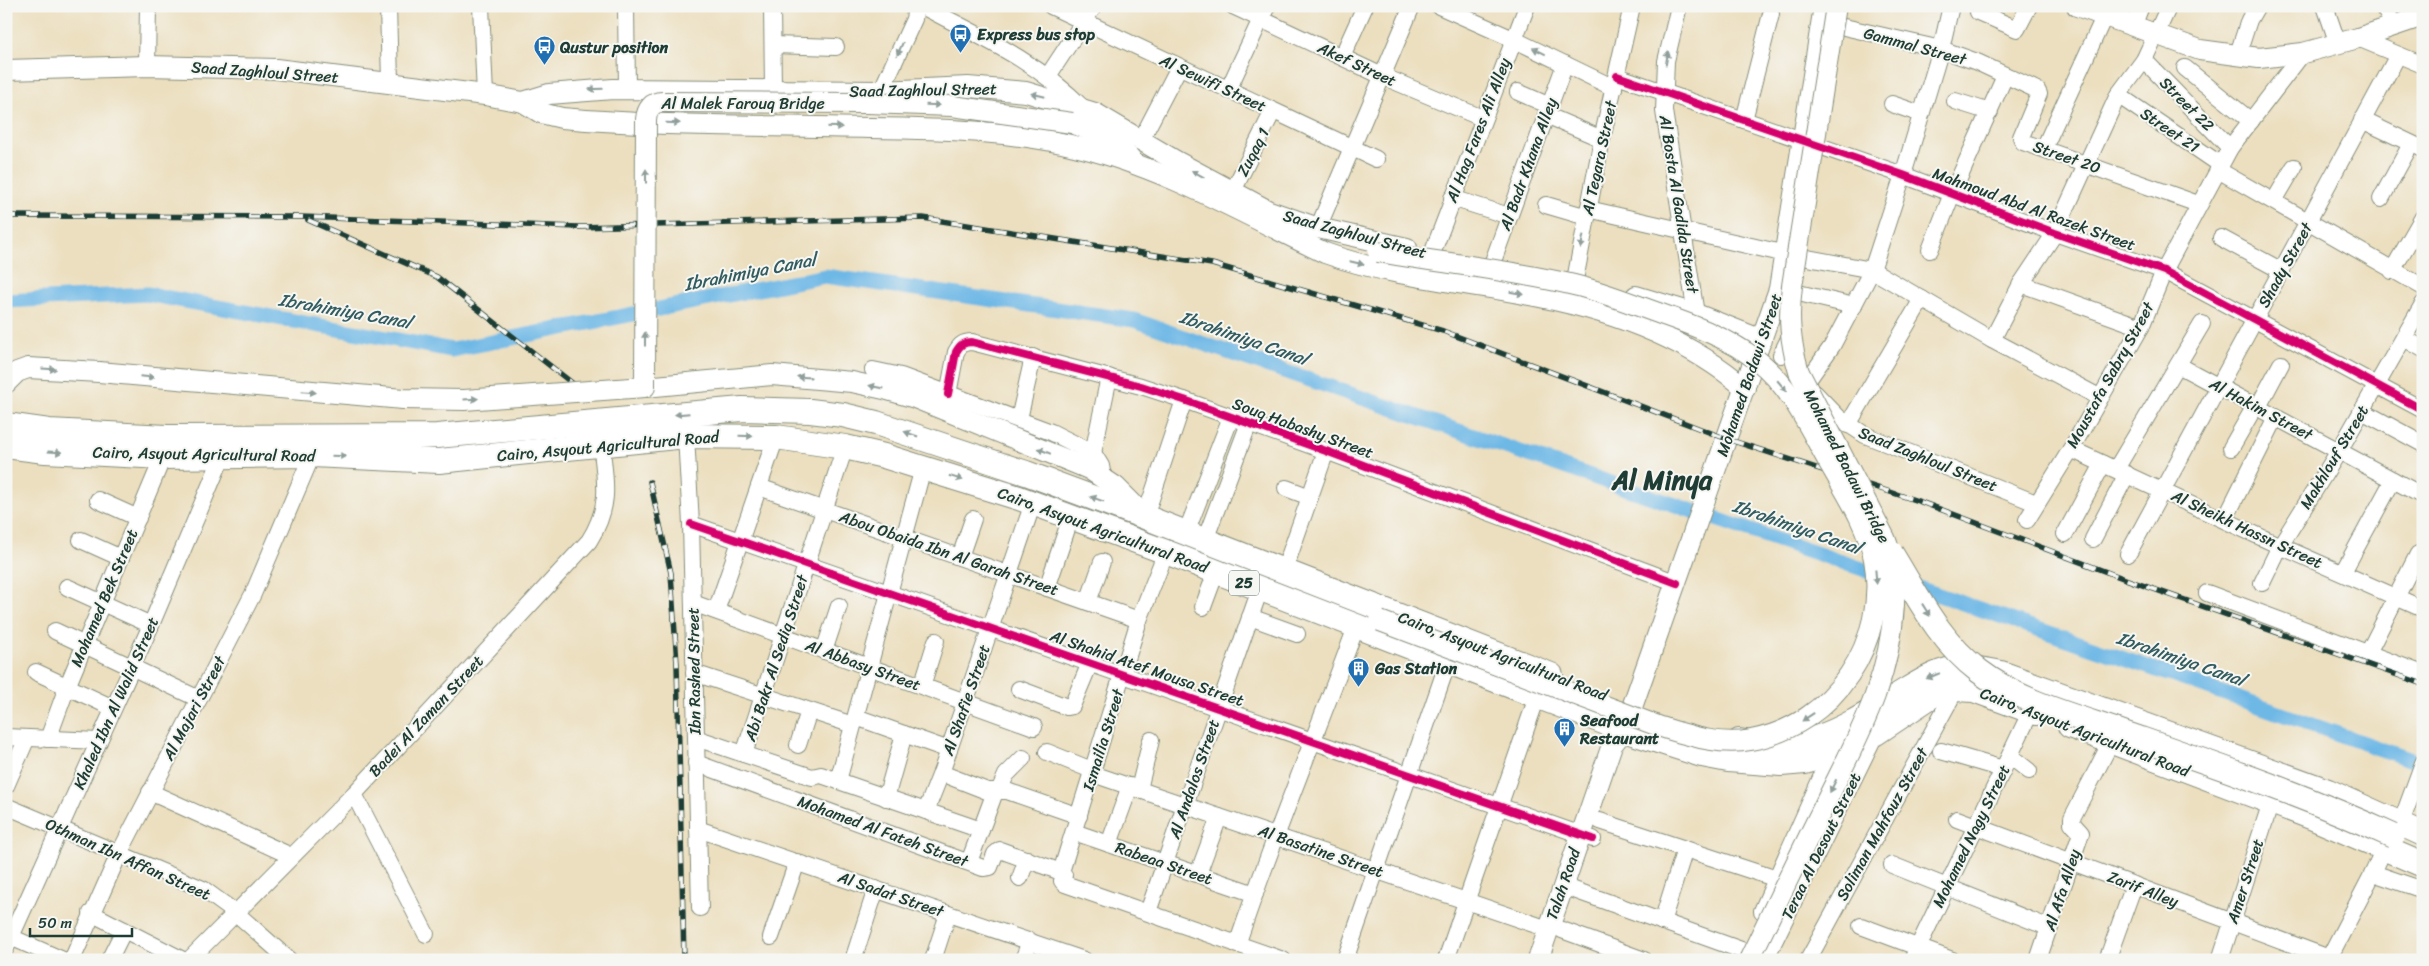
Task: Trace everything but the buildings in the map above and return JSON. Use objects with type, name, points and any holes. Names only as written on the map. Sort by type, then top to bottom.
[{"type":"highway","name":"Cairo, Asyout Agricultural Road","points":[[6,425],[59,431],[167,437],[437,436],[742,409],[810,411],[876,423],[1026,473],[1145,517],[1632,707],[1711,734],[1756,754],[1825,736],[1930,676],[1954,669],[1978,668],[2001,674],[2313,785],[2397,827],[2423,865]]},
{"type":"highway","points":[[437,436],[439,461]]},
{"type":"highway","name":"Cairo, Asyout Agricultural Road","points":[[6,446],[45,451],[163,457],[312,455],[439,461],[686,436],[776,437],[845,447],[923,468],[1026,500],[1166,552],[1624,730],[1702,755],[1756,754],[1805,762],[1831,755],[1876,733],[1936,693],[1956,689],[1974,690],[2271,802],[2423,834]]},
{"type":"highway","points":[[1026,473],[1026,500]]},
{"type":"highway","points":[[1891,553],[1946,639],[1973,666],[1997,684],[2039,703],[2397,827],[2423,849]]},
{"type":"main road","name":"Mohamed Badawi Bridge","points":[[1758,957],[1878,690],[1891,645],[1895,586],[1891,553],[1799,372],[1792,352],[1789,330],[1792,286],[1836,6]]},
{"type":"main road","points":[[2077,6],[2119,18],[2156,36],[2200,50],[2237,57],[2266,57],[2303,53],[2358,38],[2423,16]]},
{"type":"main road","name":"Mohamed Badawi Street","points":[[1624,730],[1762,340],[1778,289],[1795,256],[1804,142],[1823,14]]},
{"type":"main road","name":"Saad Zaghloul Street","points":[[6,70],[147,66],[276,69],[485,95],[523,102],[551,116],[572,119],[974,130],[1027,136],[1079,147],[1134,163],[1325,253],[1347,261],[1414,276],[1539,297],[1582,307],[1626,321],[1664,335],[1694,351],[1721,367],[1745,388]]},
{"type":"main road","name":"Saad Zaghloul Street","points":[[523,102],[570,90],[773,89],[881,91],[968,87],[1006,89],[1049,98],[1078,116],[1106,119],[1232,193],[1269,211],[1318,228],[1432,254],[1575,280],[1696,314],[1762,340]]},
{"type":"main road","name":"Al Malek Farouq Bridge","points":[[645,387],[646,119],[648,110],[654,104],[662,102],[868,102],[952,106],[1078,116],[1096,132],[1114,142],[1134,163]]},
{"type":"main road","points":[[1079,147],[1092,141],[1096,132]]},
{"type":"main road","name":"Cairo, Asyout Agricultural Road","points":[[6,382],[17,372],[28,368],[98,372],[403,399],[472,399],[645,387],[772,375],[852,382],[915,398],[1103,477],[1162,532],[1173,538],[1380,621],[1661,727],[1707,740],[1730,742],[1751,740],[1792,727],[1813,714],[1835,694],[1852,672],[1863,652],[1873,621],[1876,582],[1873,558],[1867,535],[1807,422],[1790,396],[1772,374],[1738,347],[1717,335],[1575,286],[1378,252],[1273,227]]},
{"type":"main road","name":"Talah Road","points":[[1538,960],[1555,929],[1591,831],[1626,746],[1624,730]]},
{"type":"main road","name":"Talah Road","points":[[1552,960],[1555,929]]},
{"type":"street","points":[[147,66],[148,6]]},
{"type":"street","points":[[388,6],[390,82]]},
{"type":"street","points":[[481,6],[485,95]]},
{"type":"street","points":[[626,6],[627,89]]},
{"type":"street","points":[[772,6],[773,89]]},
{"type":"street","points":[[881,91],[914,19],[916,6]]},
{"type":"street","points":[[922,6],[1024,59],[1048,76],[1078,116]]},
{"type":"street","name":"Al Sewifi Street","points":[[1051,6],[1376,160]]},
{"type":"street","points":[[1048,76],[1094,6]]},
{"type":"street","name":"Akef Street","points":[[1233,6],[1264,13],[1342,57],[1482,118]]},
{"type":"street","points":[[1342,57],[1364,6]]},
{"type":"street","points":[[1318,228],[1412,6]]},
{"type":"street","name":"Mahmoud Abd Al Razek Street","points":[[1440,6],[1566,64],[1615,82],[1663,91],[1804,142],[1904,175],[2055,233],[2164,271],[2423,410]]},
{"type":"street","name":"Al Hag Fares Ali Alley","points":[[1432,254],[1482,118],[1527,6]]},
{"type":"street","name":"Al Tegara Street","points":[[1575,280],[1602,139],[1632,6]]},
{"type":"street","name":"Al Bosta Al Gadida Street","points":[[1678,6],[1666,61],[1663,91],[1664,110],[1696,314]]},
{"type":"street","name":"Mohamed Badawi Street","points":[[1781,355],[1792,330],[1799,293],[1795,256],[1822,148],[1845,6]]},
{"type":"street","points":[[1806,383],[1832,346],[1872,270],[1904,175],[1941,49],[1951,6]]},
{"type":"street","points":[[1978,12],[2017,29],[2029,6]]},
{"type":"street","points":[[2044,148],[2119,18],[2141,6]]},
{"type":"street","points":[[1992,340],[2021,284],[2055,233],[2085,163],[2118,95],[2144,60],[2169,6]]},
{"type":"street","points":[[2237,57],[2249,20],[2257,6]]},
{"type":"street","points":[[2325,6],[2338,44]]},
{"type":"street","points":[[2382,6],[2395,26]]},
{"type":"street","points":[[1228,90],[1264,13]]},
{"type":"street","points":[[1744,120],[1770,14]]},
{"type":"street","name":"Gammal Street","points":[[1823,14],[1842,27],[1941,49],[1977,62],[2005,76]]},
{"type":"street","points":[[2358,38],[2423,65]]},
{"type":"street","points":[[773,45],[836,47]]},
{"type":"street","name":"Moustafa Sabry Street","points":[[2026,520],[2071,449],[2099,397],[2141,327],[2164,271],[2198,204],[2230,148],[2303,53]]},
{"type":"street","name":"Shady Street","points":[[2128,554],[2398,55]]},
{"type":"street","name":"Street 22","points":[[2144,60],[2230,148]]},
{"type":"street","name":"Al Badr Khana Alley","points":[[1492,264],[1566,64]]},
{"type":"street","points":[[1141,140],[1179,67]]},
{"type":"street","points":[[2185,68],[2251,121]]},
{"type":"street","points":[[1930,250],[1952,194],[2005,76]]},
{"type":"street","name":"Street 20","points":[[2005,76],[2039,92],[2020,139],[2024,142],[2198,204]]},
{"type":"street","points":[[1518,92],[1548,111],[1602,139]]},
{"type":"street","name":"Street 21","points":[[2118,95],[2219,167],[2392,271],[2423,287]]},
{"type":"street","points":[[1955,101],[1990,112]]},
{"type":"street","points":[[1892,104],[1921,114]]},
{"type":"street","name":"Zuqaq 1","points":[[1232,193],[1273,111]]},
{"type":"street","points":[[2362,120],[2417,147],[2381,199]]},
{"type":"street","points":[[2274,201],[2294,168]]},
{"type":"street","points":[[1452,198],[1509,216]]},
{"type":"street","points":[[1546,205],[1682,230],[1795,256],[1872,270],[1992,340],[2099,397]]},
{"type":"street","points":[[2392,271],[2423,217]]},
{"type":"street","points":[[2221,238],[2282,272]]},
{"type":"street","points":[[2021,284],[2141,327]]},
{"type":"street","points":[[1778,289],[1854,306]]},
{"type":"street","points":[[1848,426],[1922,299]]},
{"type":"street","name":"Makhlouf Street","points":[[2262,583],[2280,546],[2339,451],[2423,304]]},
{"type":"street","points":[[2064,534],[2115,469],[2202,324]]},
{"type":"street","points":[[2404,338],[2423,349]]},
{"type":"street","name":"Saad Zaghloul Street","points":[[1762,340],[1781,355],[1830,410],[1848,426],[1865,435],[2036,503]]},
{"type":"street","name":"Souq Habashy Street","points":[[948,394],[956,352],[959,346],[965,342],[972,342],[1032,357],[1184,400],[1326,451],[1677,583]]},
{"type":"street","points":[[1018,419],[1032,357]]},
{"type":"street","points":[[2230,448],[2281,364]]},
{"type":"street","name":"Al Hakim Street","points":[[2178,365],[2423,496]]},
{"type":"street","points":[[873,370],[901,376],[1051,432],[1093,453],[1101,466],[1103,477]]},
{"type":"street","points":[[1093,453],[1109,378]]},
{"type":"street","points":[[1145,517],[1184,400]]},
{"type":"street","points":[[2362,411],[2423,444]]},
{"type":"street","points":[[1195,536],[1231,417]]},
{"type":"street","points":[[2225,518],[2276,417]]},
{"type":"street","points":[[1195,536],[1249,423]]},
{"type":"street","name":"Ibn Rashed Street","points":[[686,436],[691,524],[700,908]]},
{"type":"street","points":[[716,611],[776,437]]},
{"type":"street","name":"Badei Al Zaman Street","points":[[189,960],[354,794],[589,542],[598,527],[606,498],[601,444]]},
{"type":"street","name":"Abi Bakr Al Sediq Street","points":[[744,754],[845,447]]},
{"type":"street","name":"Al Sheikh Hassn Street","points":[[2071,449],[2225,518],[2280,546],[2423,608]]},
{"type":"street","points":[[1284,571],[1326,451]]},
{"type":"street","name":"Al Majari Street","points":[[72,960],[91,913],[119,854],[253,594],[312,455]]},
{"type":"street","name":"Mohamed Bek Street","points":[[48,739],[67,687],[163,457]]},
{"type":"street","name":"Khaled Ibn Al Walid Street","points":[[8,940],[133,667],[222,457]]},
{"type":"street","points":[[838,781],[923,468]]},
{"type":"street","points":[[2092,539],[2115,469]]},
{"type":"street","points":[[2343,572],[2393,480]]},
{"type":"street","name":"Abou Obaida Ibn Al Garah Street","points":[[759,487],[1139,620]]},
{"type":"street","points":[[1286,488],[1310,497]]},
{"type":"street","points":[[98,500],[138,518]]},
{"type":"street","name":"Al Shafie Street","points":[[926,811],[966,702],[1009,574],[1026,500]]},
{"type":"street","points":[[1047,588],[1071,517]]},
{"type":"street","points":[[960,557],[973,519]]},
{"type":"street","name":"Al Shahid Atef Mousa Street","points":[[691,524],[1500,806],[1591,831],[1685,849],[1777,879]]},
{"type":"street","points":[[81,540],[121,558]]},
{"type":"street","name":"Ismailia Street","points":[[1061,872],[1094,772],[1139,620],[1166,552]]},
{"type":"street","points":[[2368,653],[2418,554]]},
{"type":"street","points":[[1088,602],[1102,562]]},
{"type":"street","points":[[1203,607],[1216,572]]},
{"type":"street","points":[[67,587],[151,625]]},
{"type":"street","name":"Al Andalos Street","points":[[1148,912],[1260,589]]},
{"type":"street","points":[[2207,592],[2423,674]]},
{"type":"street","name":"Al Abbasy Street","points":[[693,603],[1034,726]]},
{"type":"street","points":[[824,651],[839,606]]},
{"type":"street","points":[[1250,617],[1297,634]]},
{"type":"street","points":[[1238,945],[1276,835],[1314,741],[1356,626]]},
{"type":"street","points":[[55,631],[200,699]]},
{"type":"street","points":[[922,686],[936,641]]},
{"type":"street","points":[[1345,960],[1448,662]]},
{"type":"street","points":[[1019,689],[1067,707],[1072,706],[1090,663]]},
{"type":"street","points":[[36,672],[113,708]]},
{"type":"street","points":[[694,673],[809,711],[904,734],[949,750]]},
{"type":"street","name":"Soliman Mahfouz Street","points":[[1808,960],[1956,689]]},
{"type":"street","points":[[1446,960],[1537,697]]},
{"type":"street","points":[[798,745],[809,711]]},
{"type":"street","name":"Mohamed Nagy Street","points":[[1915,953],[2031,711]]},
{"type":"street","name":"Teraa Al Desout Street","points":[[1758,957],[1876,733]]},
{"type":"street","points":[[886,798],[904,734]]},
{"type":"street","points":[[6,737],[100,741]]},
{"type":"street","points":[[6,786],[27,738]]},
{"type":"street","points":[[696,738],[812,777],[820,774],[981,830]]},
{"type":"street","points":[[1110,844],[1134,788],[1151,740]]},
{"type":"street","name":"Al Afa Alley","points":[[2038,960],[2081,833],[2072,823],[2072,818],[2111,742]]},
{"type":"street","points":[[1941,751],[2006,763],[2029,771]]},
{"type":"street","name":"Al Basatine Street","points":[[1047,752],[1134,788],[1644,960]]},
{"type":"street","points":[[1569,888],[1758,957],[1777,879],[1831,755]]},
{"type":"street","points":[[969,862],[997,791],[1006,775],[1023,758]]},
{"type":"street","name":"Mohamed Al Fateh Street","points":[[696,763],[987,868],[990,867],[1000,850],[1061,872]]},
{"type":"street","points":[[2329,959],[2397,827],[2423,763]]},
{"type":"street","name":"Rabeaa Street","points":[[941,773],[987,791],[1007,791],[1076,824],[1110,844],[1255,894]]},
{"type":"street","points":[[808,804],[817,776]]},
{"type":"street","points":[[150,792],[291,856]]},
{"type":"street","points":[[354,794],[426,934]]},
{"type":"street","name":"Amer Street","points":[[2220,960],[2271,802]]},
{"type":"street","name":"Othman Ibn Affan Street","points":[[6,806],[203,889],[236,913],[289,960]]},
{"type":"street","points":[[1198,874],[1219,817]]},
{"type":"street","name":"Zarif Alley","points":[[1957,819],[2329,959]]},
{"type":"street","name":"Al Sadat Street","points":[[698,829],[1079,959]]},
{"type":"street","points":[[1662,922],[1685,849]]},
{"type":"street","points":[[1020,878],[1027,859]]},
{"type":"street","points":[[772,937],[797,862]]},
{"type":"street","points":[[1892,865],[2050,928]]},
{"type":"street","points":[[1061,872],[1064,875],[1062,881],[1065,884],[1283,960]]},
{"type":"street","points":[[2373,873],[2423,890]]},
{"type":"street","points":[[2107,960],[2134,886]]},
{"type":"street","points":[[853,960],[876,889]]},
{"type":"street","points":[[91,913],[182,960]]},
{"type":"street","points":[[933,960],[948,914]]},
{"type":"street","points":[[1861,926],[1915,953],[1952,960]]},
{"type":"street","points":[[110,960],[124,930]]},
{"type":"street","points":[[8,940],[63,960]]},
{"type":"street","points":[[1023,960],[1030,942]]},
{"type":"waterway","name":"Ibrahimiya Canal","points":[[6,301],[147,294],[452,350],[825,276],[1134,320],[1883,576]]},
{"type":"waterway","name":"Ibrahimiya Canal","points":[[1910,585],[2423,764]]},
{"type":"railway","points":[[6,216],[301,217],[579,227],[923,218],[1212,264],[1443,331],[1727,439],[1921,502],[2128,580],[2423,684]]},
{"type":"railway","points":[[308,220],[437,277],[572,383]]},
{"type":"railway","points":[[650,482],[671,573],[677,664],[684,960]]},
{"type":"cycle path","points":[[1617,76],[1903,175],[2055,233],[2164,271],[2423,410]]},
{"type":"cycle path","points":[[948,394],[956,352],[962,344],[972,342],[1141,386],[1184,400],[1326,451],[1677,583]]},
{"type":"cycle path","points":[[691,524],[1593,839]]},
{"type":"place","name":"Express bus stop","points":[[961,53]]},
{"type":"place","name":"Qustur position","points":[[544,66]]},
{"type":"place","name":"Gas Station","points":[[1359,687]]},
{"type":"place","name":"Seafood Restaurant","points":[[1564,748]]},
{"type":"district","name":"Al Minya","points":[[1662,480]]}]
